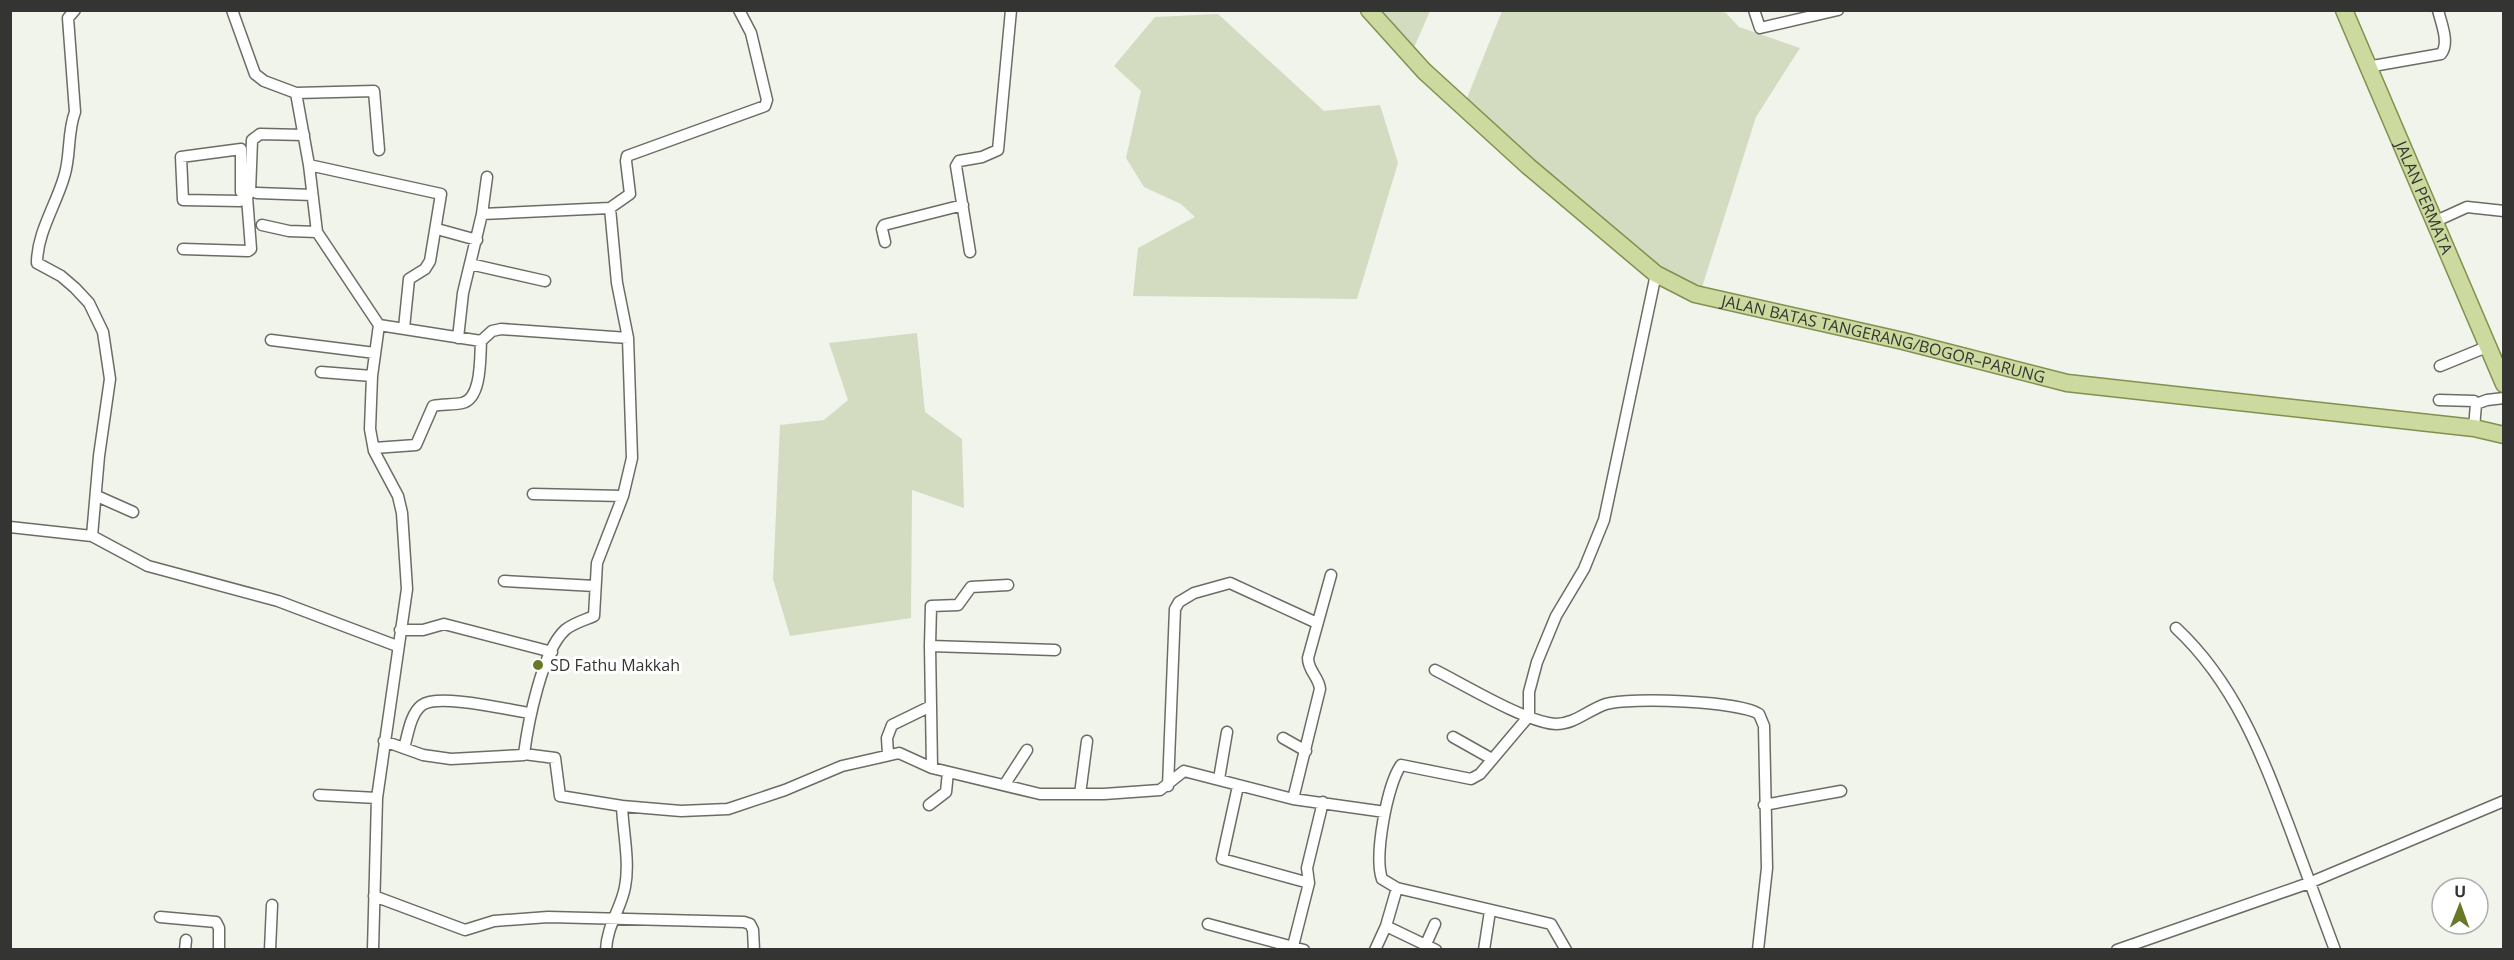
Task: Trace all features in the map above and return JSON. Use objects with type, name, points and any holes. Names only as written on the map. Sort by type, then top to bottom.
[{"type":"main road","name":"JALAN BATAS TANGERANG/BOGOR–PARUNG","points":[[1369,10],[1432,79],[1528,166],[1656,274],[1695,294],[1903,341],[2067,383],[2474,428],[2504,435]]},
{"type":"main road","name":"JALAN PERMATA","points":[[2344,10],[2504,384]]},
{"type":"street","points":[[75,10],[68,18],[75,112],[69,124],[65,176],[50,211],[37,263],[61,276],[89,303],[103,332],[110,379],[99,456],[92,536]]},
{"type":"street","points":[[231,10],[255,74],[264,81],[296,93],[374,91],[379,150]]},
{"type":"street","points":[[483,214],[610,208],[630,194],[627,156],[767,104],[752,33],[739,10]]},
{"type":"street","points":[[970,252],[957,163],[994,154],[998,150],[1011,10]]},
{"type":"street","points":[[1754,10],[1760,28],[1838,10]]},
{"type":"street","points":[[2367,67],[2441,54],[2445,49],[2445,42],[2438,10]]},
{"type":"street","points":[[296,93],[318,232],[379,325],[372,376],[370,429],[374,448],[398,496],[405,534],[407,589],[377,798],[373,950]]},
{"type":"street","points":[[183,249],[248,251],[251,249],[252,140],[260,134],[304,135]]},
{"type":"street","points":[[252,195],[240,201],[183,200],[181,157],[241,148],[242,192],[252,195],[312,195]]},
{"type":"street","points":[[309,165],[438,191],[441,198],[430,261],[425,269],[409,279],[404,328]]},
{"type":"street","points":[[458,338],[463,293],[483,214],[487,177]]},
{"type":"street","points":[[885,242],[882,229],[884,225],[963,205]]},
{"type":"street","points":[[2434,222],[2467,207],[2504,211]]},
{"type":"street","points":[[524,755],[530,713],[552,652],[566,629],[594,616],[595,586],[602,545],[623,496],[632,450],[628,338],[617,283],[610,208]]},
{"type":"street","points":[[262,225],[289,231],[318,232]]},
{"type":"street","points":[[437,229],[477,240]]},
{"type":"street","points":[[470,264],[545,280]]},
{"type":"street","points":[[1566,950],[1551,924],[1397,888],[1382,879],[1380,873],[1385,812],[1388,791],[1401,765],[1472,779],[1480,774],[1528,716],[1529,692],[1537,662],[1556,616],[1584,569],[1604,520],[1656,274]]},
{"type":"street","points":[[379,325],[481,341]]},
{"type":"street","points":[[374,448],[416,445],[433,406],[462,403],[470,399],[479,379],[481,341],[492,331],[501,329],[628,338]]},
{"type":"street","points":[[271,340],[375,353]]},
{"type":"street","points":[[2440,366],[2489,346]]},
{"type":"street","points":[[321,372],[372,376]]},
{"type":"street","points":[[2439,400],[2474,401],[2476,404],[2504,398]]},
{"type":"street","points":[[2474,428],[2476,404]]},
{"type":"street","points":[[533,494],[623,496]]},
{"type":"street","points":[[97,496],[133,512]]},
{"type":"street","points":[[10,527],[92,536],[147,566],[278,601],[397,646]]},
{"type":"street","points":[[1293,798],[1320,689],[1320,682],[1307,662],[1331,575]]},
{"type":"street","points":[[504,581],[595,586]]},
{"type":"street","points":[[1168,786],[1175,609],[1179,602],[1205,588],[1230,583],[1317,622]]},
{"type":"street","points":[[932,768],[931,606],[958,605],[970,587],[1008,585]]},
{"type":"street","points":[[400,630],[423,630],[444,624],[552,652]]},
{"type":"street","points":[[2176,628],[2205,657],[2234,698],[2248,725],[2267,766],[2335,950]]},
{"type":"street","points":[[930,646],[1055,650]]},
{"type":"street","points":[[1435,670],[1543,722],[1567,723],[1606,704],[1640,702],[1706,704],[1751,709],[1761,716],[1767,868],[1758,950]]},
{"type":"street","points":[[404,748],[415,714],[428,702],[454,702],[530,713]]},
{"type":"street","points":[[888,754],[887,738],[892,725],[931,706]]},
{"type":"street","points":[[1219,779],[1227,732]]},
{"type":"street","points":[[1452,737],[1492,759]]},
{"type":"street","points":[[1283,738],[1306,751]]},
{"type":"street","points":[[384,741],[423,755],[451,759],[524,755],[555,758],[560,796],[622,806],[681,811],[728,809],[785,790],[842,766],[888,754],[906,754],[932,768],[1005,784],[1031,793],[1151,792],[1168,786],[1184,771],[1293,798],[1385,812]]},
{"type":"street","points":[[1080,794],[1087,741]]},
{"type":"street","points":[[1005,784],[1027,750]]},
{"type":"street","points":[[929,805],[946,792],[948,772]]},
{"type":"street","points":[[1238,786],[1222,859],[1309,883]]},
{"type":"street","points":[[1764,805],[1841,791]]},
{"type":"street","points":[[319,795],[377,798]]},
{"type":"street","points":[[2117,950],[2309,883],[2504,801]]},
{"type":"street","points":[[1292,948],[1309,883],[1307,868],[1323,802]]},
{"type":"street","points":[[606,950],[612,918],[622,896],[626,878],[622,806]]},
{"type":"street","points":[[1375,950],[1386,926],[1397,888]]},
{"type":"street","points":[[374,896],[465,930],[501,920],[612,918],[747,922],[753,930],[754,950]]},
{"type":"street","points":[[270,950],[272,905]]},
{"type":"street","points":[[1484,950],[1490,911]]},
{"type":"street","points":[[160,916],[216,922],[219,928],[219,950]]},
{"type":"street","points":[[1208,924],[1304,950]]},
{"type":"street","points":[[1386,926],[1431,947],[1435,924]]},
{"type":"green space","points":[[1369,11],[1430,11],[1412,52]]},
{"type":"green space","points":[[1502,11],[1719,11],[1726,13],[1739,27],[1800,48],[1756,117],[1697,303],[1461,113]]},
{"type":"green space","points":[[1218,14],[1324,111],[1380,105],[1398,163],[1357,299],[1133,296],[1138,248],[1195,217],[1181,204],[1144,187],[1126,158],[1141,91],[1114,66],[1155,17]]},
{"type":"green space","points":[[917,333],[925,412],[962,439],[964,508],[912,490],[911,618],[790,636],[773,579],[780,425],[824,420],[848,400],[829,343]]},
{"type":"place","name":"SD Fathu Makkah","points":[[538,665]]}]
